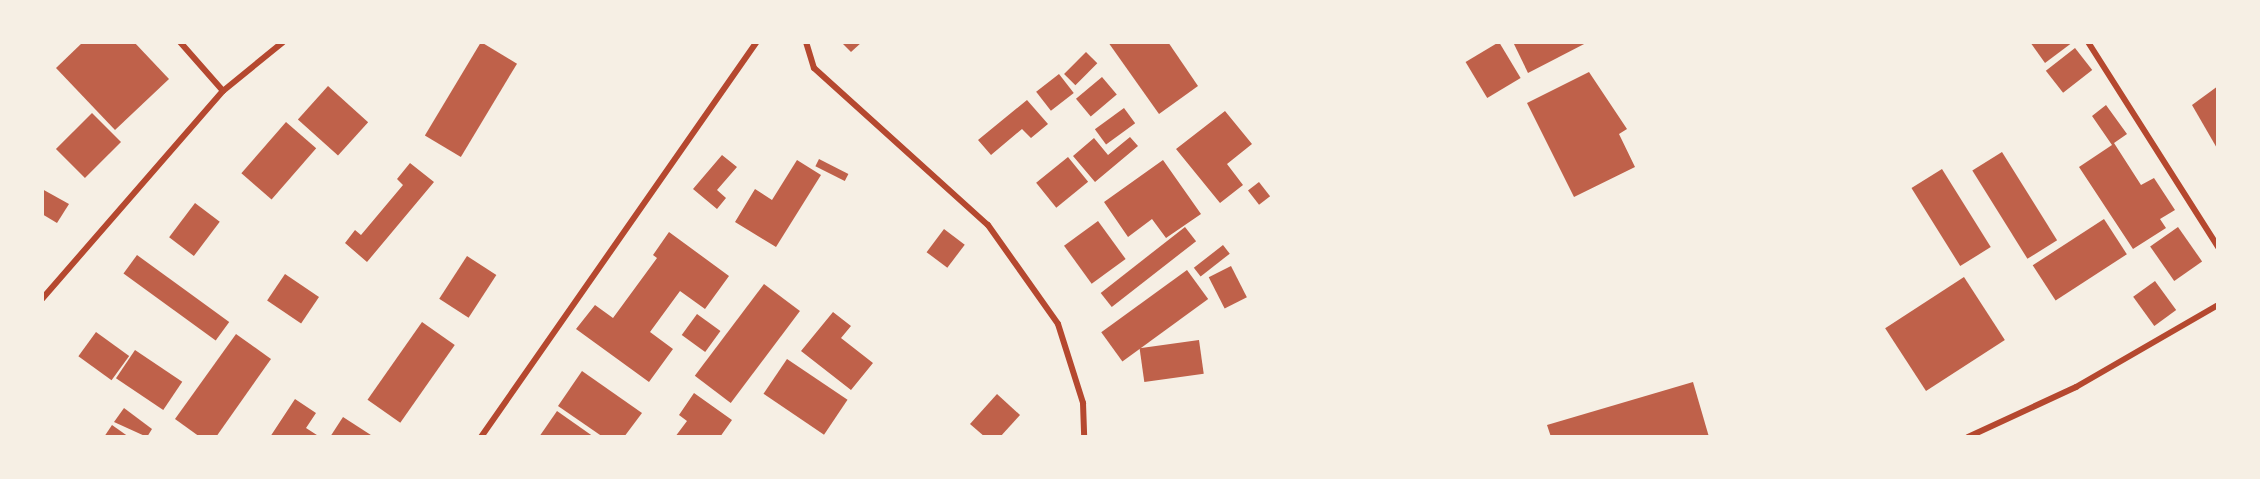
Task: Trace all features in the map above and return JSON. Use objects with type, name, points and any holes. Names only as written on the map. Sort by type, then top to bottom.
[{"type":"street","points":[[42,299],[223,91],[283,42]]},
{"type":"street","points":[[481,437],[757,42]]},
{"type":"street","points":[[806,42],[814,68],[906,145],[988,225],[1058,324],[1083,403],[1084,437]]},
{"type":"street","points":[[2088,42],[2218,247]]},
{"type":"street","points":[[182,43],[223,91]]},
{"type":"street","points":[[1968,437],[2076,387],[2218,305]]},
{"type":"building","points":[[83,42],[134,42],[169,79],[115,130],[56,68]]},
{"type":"building","points":[[481,42],[517,64],[461,157],[425,135]]},
{"type":"building","points":[[841,42],[862,42],[851,52]]},
{"type":"building","points":[[1108,42],[1168,42],[1198,86],[1159,114]]},
{"type":"building","points":[[1499,42],[1521,78],[1487,98],[1466,62]]},
{"type":"building","points":[[1513,42],[1588,42],[1528,73]]},
{"type":"building","points":[[2030,42],[2073,42],[2045,63]]},
{"type":"building","points":[[2075,48],[2092,70],[2063,93],[2046,71]]},
{"type":"building","points":[[1086,52],[1097,63],[1075,85],[1064,74]]},
{"type":"building","points":[[1589,72],[1627,129],[1619,134],[1635,167],[1574,197],[1527,103]]},
{"type":"building","points":[[1059,74],[1074,93],[1051,111],[1036,92]]},
{"type":"building","points":[[1102,77],[1117,95],[1091,116],[1076,99]]},
{"type":"building","points":[[328,86],[368,122],[338,156],[298,119]]},
{"type":"building","points":[[2218,86],[2218,150],[2192,105]]},
{"type":"building","points":[[1027,100],[1048,124],[1031,138],[1022,129],[991,155],[978,140]]},
{"type":"building","points":[[2106,105],[2127,134],[2114,143],[2141,185],[2154,178],[2175,210],[2160,219],[2166,228],[2133,249],[2079,167],[2112,145],[2092,116]]},
{"type":"building","points":[[1124,108],[1135,123],[1106,145],[1095,129]]},
{"type":"building","points":[[1225,111],[1252,144],[1227,164],[1243,185],[1220,203],[1176,149]]},
{"type":"building","points":[[92,113],[121,142],[85,178],[56,149]]},
{"type":"building","points":[[286,122],[316,148],[272,200],[241,173]]},
{"type":"building","points":[[1130,137],[1138,146],[1095,182],[1073,156],[1094,138],[1108,155]]},
{"type":"building","points":[[2002,152],[2057,240],[2027,259],[1972,171]]},
{"type":"building","points":[[722,155],[737,167],[717,190],[726,198],[717,209],[693,189]]},
{"type":"building","points":[[1068,157],[1088,182],[1056,208],[1036,183]]},
{"type":"building","points":[[819,159],[848,174],[845,181],[815,166]]},
{"type":"building","points":[[797,160],[821,175],[776,247],[735,222],[755,189],[772,200]]},
{"type":"building","points":[[1163,160],[1201,214],[1166,238],[1152,219],[1128,237],[1104,202]]},
{"type":"building","points":[[410,163],[434,182],[367,262],[345,243],[355,230],[361,235],[403,185],[397,179]]},
{"type":"building","points":[[1942,169],[1991,247],[1960,266],[1911,188]]},
{"type":"building","points":[[1259,182],[1270,196],[1259,205],[1248,191]]},
{"type":"building","points":[[42,189],[69,204],[57,223],[42,214]]},
{"type":"building","points":[[195,203],[220,222],[194,256],[169,237]]},
{"type":"building","points":[[2104,219],[2127,254],[2056,301],[2033,265]]},
{"type":"building","points":[[1098,221],[1126,259],[1092,284],[1064,246]]},
{"type":"building","points":[[1185,227],[1196,241],[1112,307],[1101,293]]},
{"type":"building","points":[[2178,227],[2202,261],[2174,281],[2150,247]]},
{"type":"building","points":[[944,229],[965,245],[947,268],[927,252]]},
{"type":"building","points":[[669,232],[729,276],[705,309],[680,291],[650,332],[673,349],[649,382],[576,329],[595,305],[613,318],[657,258],[653,255]]},
{"type":"building","points":[[1223,245],[1230,254],[1201,276],[1194,268]]},
{"type":"building","points":[[137,255],[229,322],[216,341],[123,274]]},
{"type":"building","points":[[467,256],[496,275],[469,318],[439,299]]},
{"type":"building","points":[[1231,266],[1247,297],[1225,309],[1209,277]]},
{"type":"building","points":[[1187,270],[1208,299],[1122,361],[1101,332]]},
{"type":"building","points":[[285,274],[319,297],[301,323],[267,301]]},
{"type":"building","points":[[1964,277],[2005,340],[1926,391],[1885,328]]},
{"type":"building","points":[[2155,281],[2176,310],[2154,326],[2133,297]]},
{"type":"building","points":[[764,284],[800,311],[731,403],[695,376]]},
{"type":"building","points":[[833,312],[851,326],[841,338],[873,363],[851,390],[801,351]]},
{"type":"building","points":[[697,314],[720,331],[705,352],[682,335]]},
{"type":"building","points":[[422,322],[455,345],[400,423],[368,400]]},
{"type":"building","points":[[96,332],[129,356],[112,380],[78,356]]},
{"type":"building","points":[[236,334],[271,359],[216,437],[200,437],[175,419]]},
{"type":"building","points":[[1199,340],[1204,374],[1144,382],[1140,348]]},
{"type":"building","points":[[135,350],[182,382],[163,410],[116,378]]},
{"type":"building","points":[[787,359],[848,400],[824,435],[764,394]]},
{"type":"building","points":[[582,371],[642,413],[624,437],[603,437],[558,406]]},
{"type":"building","points":[[1693,382],[1709,437],[1551,437],[1547,425]]},
{"type":"building","points":[[694,393],[732,420],[720,437],[675,437],[687,421],[679,415]]},
{"type":"building","points":[[997,394],[1020,415],[1000,437],[985,437],[970,424]]},
{"type":"building","points":[[295,399],[316,413],[306,428],[320,437],[270,437]]},
{"type":"building","points":[[124,408],[152,429],[147,437],[114,422]]},
{"type":"building","points":[[557,411],[594,437],[539,437]]},
{"type":"building","points":[[343,417],[374,437],[330,437]]},
{"type":"building","points":[[112,425],[129,437],[104,437]]}]
